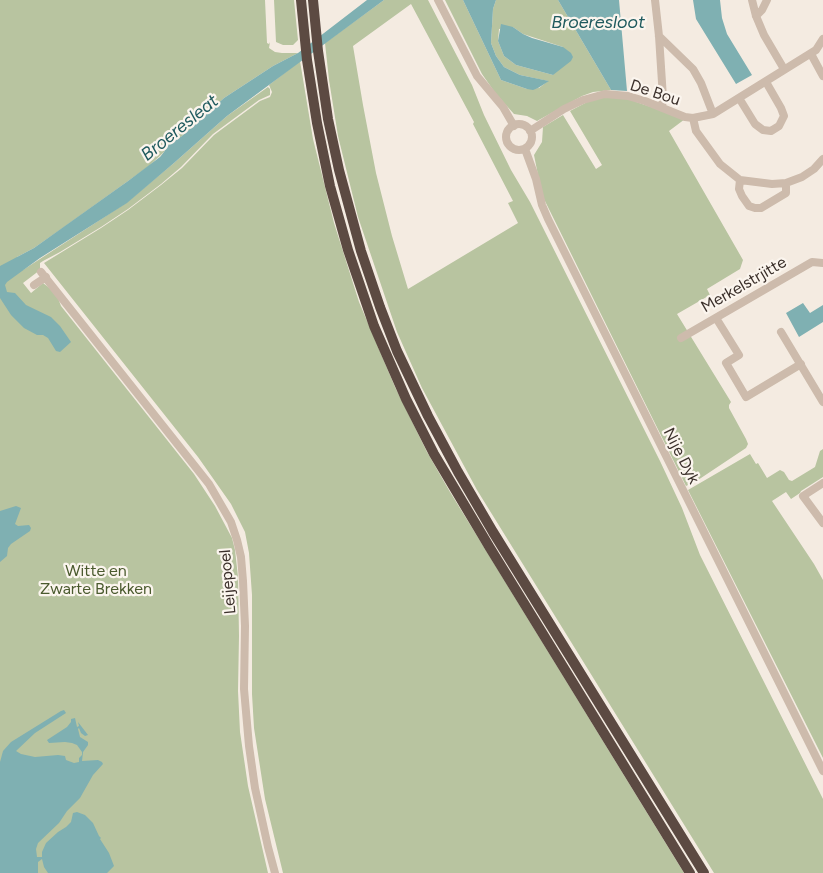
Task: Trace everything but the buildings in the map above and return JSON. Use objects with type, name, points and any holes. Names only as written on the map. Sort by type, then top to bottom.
[{"type":"highway","points":[[301,0],[307,60],[330,186],[348,250],[375,326],[406,399],[434,454],[490,548],[690,873]]},
{"type":"highway","points":[[313,0],[328,119],[348,207],[380,307],[397,351],[458,472],[704,873]]},
{"type":"street","points":[[438,0],[477,76],[503,107],[514,126]]},
{"type":"street","points":[[654,0],[659,36],[662,107]]},
{"type":"street","points":[[752,0],[764,35],[784,69]]},
{"type":"street","points":[[756,16],[767,0]]},
{"type":"street","points":[[659,36],[693,69],[713,114]]},
{"type":"street","name":"De Bou","points":[[530,131],[583,99],[598,95],[628,96],[685,117],[693,118],[713,114],[811,54],[823,39]]},
{"type":"street","points":[[811,54],[823,76]]},
{"type":"street","points":[[739,98],[755,124],[763,130],[771,131],[779,126],[784,116],[766,82]]},
{"type":"street","points":[[693,118],[696,131],[720,164],[740,180],[772,184],[786,183],[802,177],[823,159]]},
{"type":"street","points":[[524,125],[530,131],[532,140],[525,149],[516,150],[508,143],[507,133],[514,126],[524,125]]},
{"type":"street","name":"Nije Dyk","points":[[525,149],[548,219],[823,771]]},
{"type":"street","points":[[740,180],[739,189],[742,196],[749,206],[755,208],[761,208],[786,193],[786,183]]},
{"type":"street","name":"Merkelstrjitte","points":[[681,338],[812,262],[823,263]]},
{"type":"street","name":"Leijepoel","points":[[34,285],[44,274],[208,484],[231,522],[241,557],[243,581],[244,689],[249,746],[255,788],[275,873]]},
{"type":"street","points":[[716,318],[739,355],[726,363],[746,397],[801,364]]},
{"type":"street","points":[[781,332],[823,402]]},
{"type":"street","points":[[823,483],[803,496],[823,523]]},
{"type":"green space","name":"Witte en Zwarte Brekken","points":[[0,0],[265,0],[269,48],[275,52],[298,53],[273,66],[224,98],[182,136],[168,145],[149,166],[34,248],[17,257],[23,270],[126,203],[227,116],[268,87],[270,89],[270,95],[259,100],[213,134],[161,184],[101,227],[40,263],[40,270],[23,283],[31,293],[43,283],[56,293],[61,306],[194,474],[232,538],[238,577],[240,732],[248,786],[268,873],[0,873]]},
{"type":"green space","points":[[274,0],[294,0],[298,40],[293,45],[276,42]]},
{"type":"green space","points":[[384,0],[428,0],[472,85],[511,170],[530,202],[660,461],[682,508],[700,555],[823,799],[823,873],[714,873],[477,490],[422,388],[397,332],[358,217],[338,136],[325,43]],"holes":[[[411,4],[513,201],[508,203],[518,223],[408,289],[376,173],[353,46]]]},
{"type":"green space","points":[[445,0],[463,0],[501,80],[527,89],[539,88],[548,81],[520,75],[504,67],[496,56],[491,43],[493,9],[496,0],[558,0],[611,90],[582,96],[537,121],[527,116],[514,114],[482,74]],"holes":[[[513,27],[523,34],[563,47],[553,75],[516,65],[504,56],[498,41],[499,29]]]},
{"type":"green space","points":[[300,61],[313,139],[334,223],[359,302],[395,387],[427,452],[450,492],[684,873],[283,873],[265,799],[254,728],[252,595],[245,532],[231,504],[198,457],[44,263],[128,210],[161,185],[182,168],[214,135],[260,101],[270,97],[272,92],[269,85]]},
{"type":"green space","points":[[601,97],[625,98],[685,119],[669,131],[743,260],[740,269],[707,289],[710,295],[677,314],[731,402],[729,408],[748,444],[746,448],[686,486],[541,190],[534,155],[542,142],[543,127],[563,115],[596,169],[602,165],[570,111]]},
{"type":"green space","points":[[823,449],[823,477],[791,499],[786,492],[772,501],[823,580],[823,758],[688,490],[750,454],[767,478],[780,470],[792,481],[815,467],[820,451]]},
{"type":"water","points":[[367,0],[384,0],[227,116],[127,203],[40,258],[7,282],[5,285],[7,292],[15,293],[26,305],[51,317],[60,326],[71,342],[60,352],[56,351],[48,338],[24,328],[11,315],[0,298],[0,266],[34,248],[128,181],[160,157],[168,145],[182,136],[224,98],[273,66],[298,53]]},
{"type":"water","points":[[463,0],[496,0],[493,9],[491,43],[496,56],[504,67],[520,75],[549,81],[533,90],[501,80]]},
{"type":"water","name":"Broeresloot","points":[[558,0],[619,0],[627,91],[611,90]]},
{"type":"water","points":[[693,0],[720,0],[727,34],[752,75],[736,84],[696,19]]},
{"type":"water","points":[[501,24],[513,27],[532,38],[563,47],[573,57],[553,75],[516,65],[504,56],[498,41]]},
{"type":"water","points":[[803,303],[810,313],[823,305],[823,322],[799,337],[786,313]]},
{"type":"water","points":[[16,506],[21,508],[15,524],[29,525],[31,528],[11,544],[7,556],[0,562],[0,511]]},
{"type":"water","points":[[64,710],[66,713],[35,733],[16,751],[35,757],[65,756],[66,760],[79,762],[82,752],[77,745],[65,742],[49,743],[47,740],[67,727],[71,719],[75,718],[77,727],[78,722],[88,735],[85,736],[78,729],[80,737],[88,742],[82,761],[98,760],[103,764],[93,775],[80,798],[38,843],[37,857],[42,857],[46,843],[71,822],[73,813],[77,812],[85,815],[93,823],[114,866],[107,873],[48,873],[42,859],[38,862],[38,873],[0,873],[0,762],[3,751],[11,742]]},
{"type":"water label","name":"Broeresleat","points":[[180,128]]}]
